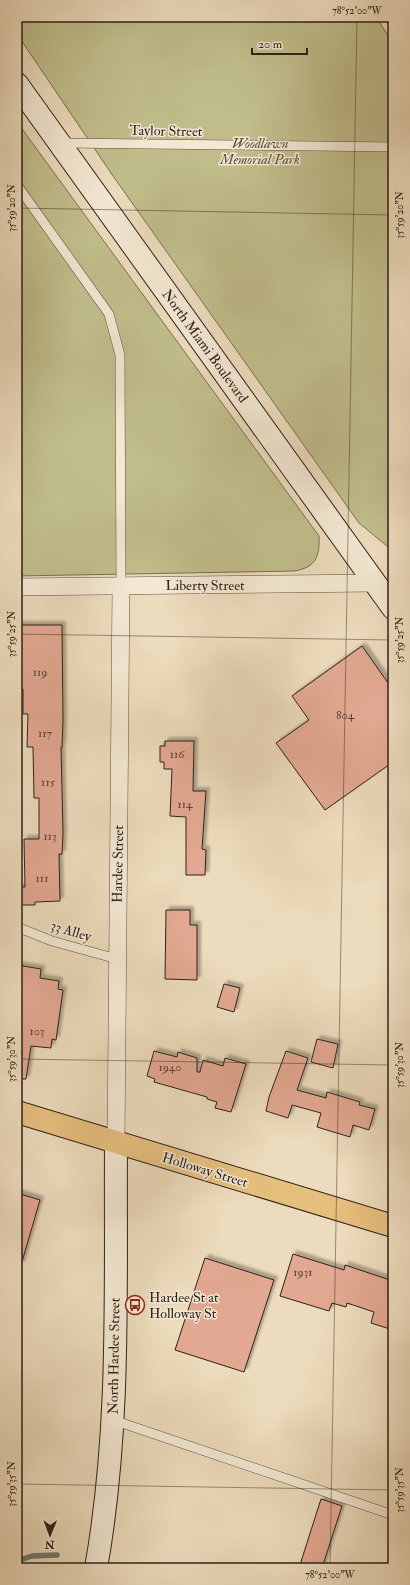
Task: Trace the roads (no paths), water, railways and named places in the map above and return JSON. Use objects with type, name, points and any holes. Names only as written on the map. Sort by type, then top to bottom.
[{"type":"main road","name":"Holloway Street","points":[[17,1112],[393,1226]]},
{"type":"street","name":"North Miami Boulevard","points":[[17,84],[384,583],[393,608]]},
{"type":"street","name":"Liberty Street","points":[[17,587],[384,583]]},
{"type":"street","name":"Hardee Street","points":[[116,1142],[120,586]]},
{"type":"street","name":"North Hardee Street","points":[[96,1568],[108,1486],[113,1420],[115,1366],[116,1142]]},
{"type":"lane","points":[[390,17],[393,23]]},
{"type":"lane","name":"Taylor Street","points":[[59,143],[393,147]]},
{"type":"lane","points":[[17,185],[109,314],[120,355],[120,586]]},
{"type":"lane","name":"33 Alley","points":[[17,927],[52,941],[117,959]]},
{"type":"lane","points":[[113,1420],[393,1515]]},
{"type":"waterway","points":[[17,1561],[32,1556],[57,1555]]},
{"type":"place","name":"Hardee St at Holloway St","points":[[135,1305]]},
{"type":"park label","name":"Woodlawn Memorial Park","points":[[260,152]]}]
